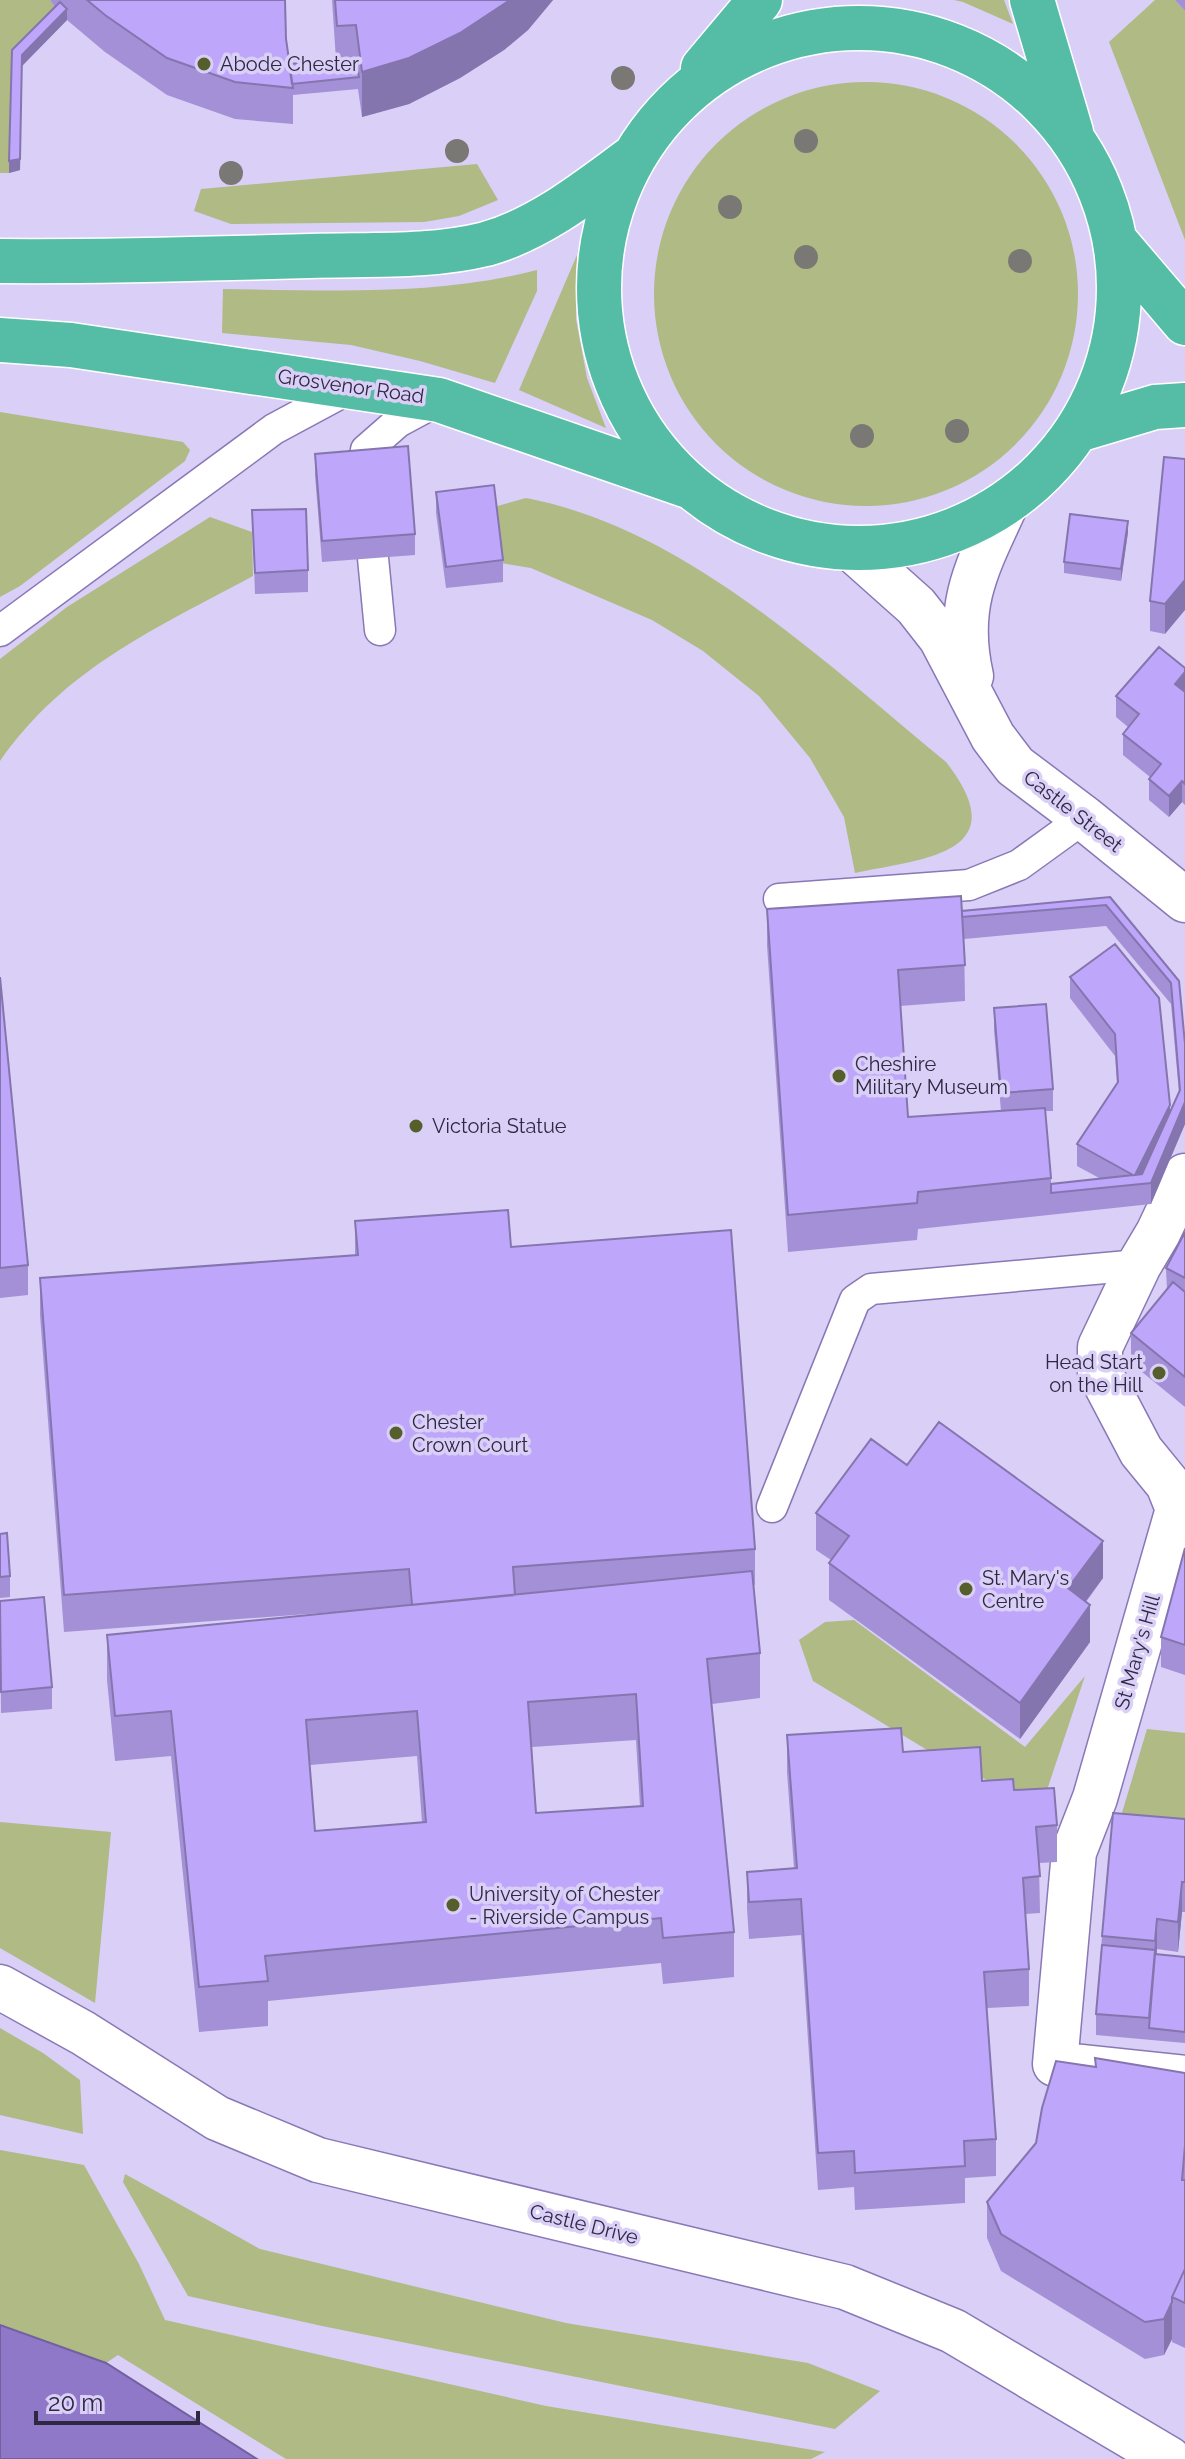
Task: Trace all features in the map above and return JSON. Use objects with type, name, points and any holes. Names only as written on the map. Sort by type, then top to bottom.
[{"type":"highway","points":[[760,0],[632,158],[605,225],[598,297],[610,368],[642,433],[690,487],[739,520],[794,541],[852,549],[933,539],[1006,504],[1046,471],[1078,430],[1106,372],[1119,308],[1116,242],[1100,188],[1073,138],[1032,0]]},
{"type":"highway","points":[[676,101],[736,56],[807,31],[883,28],[956,45],[1021,83],[1073,138]]},
{"type":"highway","points":[[0,261],[93,262],[431,253],[487,243],[529,226],[569,204],[632,158]]},
{"type":"highway","points":[[1116,242],[1185,323]]},
{"type":"highway","name":"Grosvenor Road","points":[[0,340],[71,345],[439,400],[690,487]]},
{"type":"highway","points":[[1078,430],[1155,407],[1185,405]]},
{"type":"street","name":"Castle Street","points":[[978,706],[964,626],[967,603],[979,563],[1006,504]]},
{"type":"street","name":"Castle Street","points":[[852,549],[924,617],[941,638],[993,737],[1015,766],[1185,900]]},
{"type":"street","name":"St Mary's Hill","points":[[1185,1176],[1100,1347],[1100,1373],[1141,1451],[1168,1484],[1178,1509],[1095,1798],[1074,1852],[1055,2064],[1185,2078]]},
{"type":"street","name":"Castle Drive","points":[[0,1987],[83,2033],[217,2118],[318,2160],[845,2287],[953,2331],[1169,2459]]},
{"type":"lane","points":[[0,631],[274,429],[354,386]]},
{"type":"lane","points":[[363,471],[366,450],[398,422],[439,400]]},
{"type":"lane","points":[[373,558],[380,630]]},
{"type":"lane","points":[[779,899],[969,885],[1019,865],[1084,818]]},
{"type":"lane","points":[[772,1507],[855,1300],[871,1289],[1139,1265]]},
{"type":"green space","points":[[0,0],[50,0],[60,13],[12,61],[9,173],[0,173]]},
{"type":"green space","points":[[954,0],[1004,0],[1013,24],[963,2]]},
{"type":"green space","points":[[1155,0],[1175,0],[1185,11],[1185,240],[1109,42]]},
{"type":"green space","points":[[866,82],[907,86],[947,98],[984,118],[1016,144],[1042,176],[1062,213],[1074,253],[1078,294],[1074,335],[1062,375],[1042,412],[1016,444],[984,470],[947,490],[907,502],[866,506],[825,502],[785,490],[748,470],[716,444],[690,412],[670,375],[658,335],[654,294],[658,253],[670,213],[690,176],[716,144],[748,118],[785,98],[825,86]]},
{"type":"green space","points":[[477,164],[498,200],[459,216],[424,222],[231,224],[194,211],[201,189]]},
{"type":"green space","points":[[577,255],[576,319],[587,378],[606,428],[519,390]]},
{"type":"green space","points":[[537,270],[537,291],[495,383],[351,345],[222,333],[223,289],[342,291],[421,288],[499,279]]},
{"type":"green space","points":[[0,412],[183,442],[190,450],[185,461],[20,586],[0,597]]},
{"type":"green space","points":[[526,498],[585,514],[642,538],[697,568],[801,642],[946,762],[966,793],[972,816],[967,834],[953,847],[933,856],[855,873],[844,817],[810,758],[759,696],[703,651],[652,620],[531,568],[501,563],[494,507]]},
{"type":"green space","points":[[210,517],[252,532],[253,576],[147,633],[83,675],[26,728],[0,761],[0,659],[67,607]]},
{"type":"green space","points":[[854,1620],[1025,1747],[1085,1676],[1043,1802],[957,1768],[813,1681],[799,1640],[825,1622]]},
{"type":"green space","points":[[1147,1729],[1185,1733],[1185,1849],[1113,1843]]},
{"type":"green space","points":[[0,1822],[111,1832],[95,2003],[0,1948]]},
{"type":"green space","points":[[0,2028],[43,2053],[80,2080],[83,2134],[0,2115]]},
{"type":"green space","points":[[0,2150],[84,2165],[139,2264],[165,2320],[546,2406],[825,2452],[811,2459],[286,2459],[118,2355],[106,2363],[0,2324]]},
{"type":"green space","points":[[125,2174],[260,2249],[566,2323],[808,2363],[880,2391],[835,2429],[322,2326],[188,2296],[123,2182]]},
{"type":"shaded area","points":[[0,2325],[106,2363],[257,2459],[0,2459]]},
{"type":"building","points":[[87,0],[285,0],[286,39],[293,88],[235,82],[167,58]]},
{"type":"building","points":[[335,0],[510,0],[460,33],[409,58],[362,72],[356,25],[337,26]]},
{"type":"building","points":[[60,2],[67,9],[22,55],[20,159],[9,161],[12,50]]},
{"type":"building","points":[[356,59],[359,77],[292,84],[289,64]]},
{"type":"building","points":[[408,446],[415,534],[322,541],[315,454]]},
{"type":"building","points":[[1164,457],[1185,459],[1185,580],[1165,604],[1150,601]]},
{"type":"building","points":[[494,485],[503,560],[446,567],[436,492]]},
{"type":"building","points":[[306,509],[308,570],[255,573],[252,510]]},
{"type":"building","points":[[1070,514],[1128,521],[1121,569],[1064,562]]},
{"type":"building","points":[[1159,647],[1185,668],[1175,684],[1185,692],[1185,784],[1182,781],[1169,796],[1149,779],[1161,764],[1123,734],[1139,714],[1116,696]]},
{"type":"building","name":"Cheshire Military Museum","points":[[961,896],[965,965],[898,970],[908,1117],[1045,1108],[1051,1178],[918,1192],[917,1203],[788,1215],[767,909]]},
{"type":"building","points":[[1110,897],[1179,981],[1185,1044],[1185,1102],[1151,1183],[1051,1193],[1051,1184],[1133,1175],[1077,1144],[1118,1082],[1115,1034],[1070,977],[1115,944],[1159,998],[1170,1105],[1135,1175],[1142,1174],[1180,1090],[1171,983],[1106,905],[962,917],[962,911]]},
{"type":"building","points":[[0,977],[28,1265],[0,1268]]},
{"type":"building","points":[[1046,1004],[1053,1089],[1001,1093],[994,1008]]},
{"type":"building","name":"Chester Crown Court","points":[[508,1210],[511,1247],[731,1230],[755,1549],[513,1567],[515,1595],[412,1605],[409,1569],[64,1595],[40,1278],[358,1255],[355,1221]]},
{"type":"building","points":[[1185,1232],[1185,1278],[1166,1268]]},
{"type":"building","points":[[1173,1282],[1185,1292],[1185,1377],[1131,1333]]},
{"type":"building","name":"St. Mary's Centre","points":[[939,1422],[1103,1541],[1068,1588],[1090,1605],[1020,1703],[829,1563],[849,1536],[816,1513],[871,1439],[907,1465]]},
{"type":"building","points":[[7,1533],[10,1576],[0,1577],[0,1534]]},
{"type":"building","points":[[1185,1548],[1185,1645],[1161,1637]]},
{"type":"building","points":[[752,1571],[760,1653],[707,1659],[734,1932],[663,1938],[661,1918],[265,1956],[268,1981],[199,1987],[171,1711],[115,1716],[107,1635]],"holes":[[[636,1694],[643,1806],[536,1813],[528,1702]],[[417,1711],[426,1822],[315,1831],[306,1720]]]},
{"type":"building","points":[[44,1597],[52,1687],[1,1692],[0,1601]]},
{"type":"building","points":[[901,1728],[903,1752],[980,1747],[982,1781],[1013,1779],[1014,1790],[1054,1788],[1057,1825],[1036,1827],[1040,1876],[1023,1878],[1029,1969],[984,1972],[996,2139],[964,2141],[965,2166],[855,2173],[854,2151],[818,2153],[801,1899],[749,1902],[747,1872],[797,1868],[787,1735]]},
{"type":"building","points":[[1113,1813],[1185,1819],[1185,1882],[1182,1882],[1178,1922],[1157,1919],[1155,1941],[1102,1936]]},
{"type":"building","points":[[1102,1945],[1155,1950],[1149,2018],[1096,2014]]},
{"type":"building","points":[[1155,1954],[1185,1957],[1185,2032],[1149,2028]]},
{"type":"building","points":[[1095,2058],[1185,2073],[1182,2180],[1185,2180],[1185,2269],[1164,2319],[1145,2322],[1001,2234],[987,2202],[1036,2143],[1042,2108],[1056,2061],[1096,2067]]},
{"type":"building","points":[[1185,2269],[1185,2303],[1172,2297]]},
{"type":"place","name":"Abode Chester","points":[[204,64]]},
{"type":"place","name":"Cheshire Military Museum","points":[[839,1076]]},
{"type":"place","name":"Victoria Statue","points":[[416,1126]]},
{"type":"place","name":"Head Start on the Hill","points":[[1159,1373]]},
{"type":"place","name":"Chester Crown Court","points":[[396,1433]]},
{"type":"place","name":"St. Mary's Centre","points":[[966,1589]]},
{"type":"place","name":"University of Chester - Riverside Campus","points":[[453,1905]]}]
